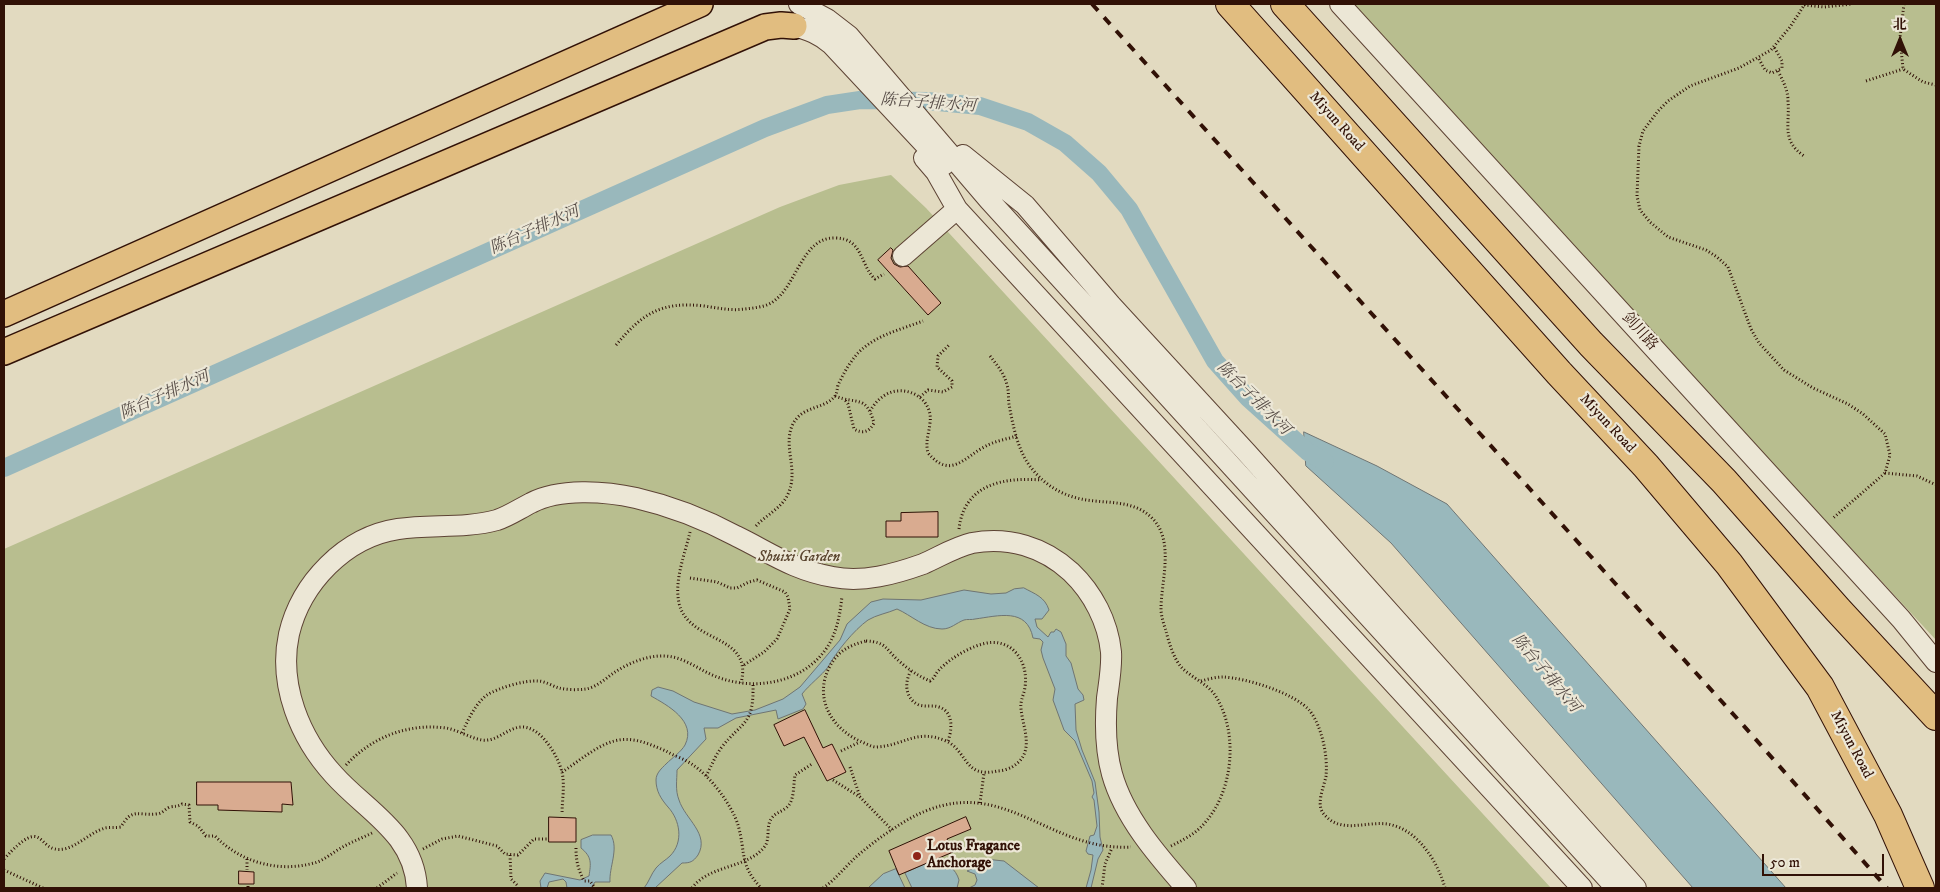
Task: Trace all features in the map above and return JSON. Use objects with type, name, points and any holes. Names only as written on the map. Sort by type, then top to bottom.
[{"type":"highway","name":"Miyun Road","points":[[1230,4],[1559,373],[1646,466],[1729,564],[1820,687],[1888,815],[1920,888]]},
{"type":"highway","points":[[1285,4],[1591,344],[1724,481],[1838,610],[1936,716]]},
{"type":"main road","points":[[4,314],[700,4]]},
{"type":"main road","points":[[4,352],[765,27],[781,25],[796,15]]},
{"type":"street","name":"剑川路","points":[[1340,4],[1901,619],[1936,662]]},
{"type":"street","points":[[796,15],[810,30],[871,53],[870,74],[932,143],[989,200],[1616,888]]},
{"type":"street","points":[[840,40],[1093,325],[1604,888]]},
{"type":"street","points":[[932,143],[936,172],[957,209],[1582,888]]},
{"type":"street","points":[[932,143],[966,159],[1024,205],[1111,305],[1247,453],[1636,888]]},
{"type":"street","points":[[903,256],[957,209]]},
{"type":"street","points":[[417,888],[411,861],[387,824],[335,776],[307,739],[297,718],[287,678],[289,634],[304,598],[315,579],[328,566],[359,542],[396,529],[455,526],[499,519],[532,502],[564,493],[630,497],[661,504],[693,516],[746,541],[783,562],[807,572],[844,579],[881,576],[897,572],[923,564],[973,543],[998,541],[1020,543],[1053,558],[1070,571],[1091,595],[1106,627],[1111,655],[1106,731],[1111,772],[1117,788],[1132,819],[1183,887]]},
{"type":"path","points":[[1819,530],[1885,473],[1890,456],[1885,434],[1863,414],[1848,404],[1813,388],[1784,370],[1764,349],[1751,329],[1728,267],[1706,250],[1668,237],[1650,222],[1640,210],[1637,196],[1639,146],[1643,132],[1658,111],[1668,101],[1690,86],[1739,68],[1759,58],[1774,47],[1790,27],[1804,4],[1824,7],[1852,4]]},
{"type":"path","points":[[1903,69],[1900,38],[1904,4]]},
{"type":"path","points":[[1759,58],[1765,70],[1772,73],[1778,71],[1782,68],[1782,61],[1774,47]]},
{"type":"path","points":[[1866,81],[1903,69]]},
{"type":"path","points":[[1903,69],[1923,82],[1936,85]]},
{"type":"path","points":[[1778,71],[1787,93],[1787,131],[1795,150],[1804,156]]},
{"type":"path","points":[[616,345],[628,330],[651,311],[671,306],[692,304],[733,311],[756,308],[772,303],[784,291],[813,245],[824,239],[835,238],[845,240],[860,250],[869,274],[875,279],[884,274]]},
{"type":"path","points":[[746,541],[758,524],[782,504],[788,494],[792,462],[788,442],[793,424],[805,411],[828,402],[835,396],[845,372],[861,349],[886,334],[923,321]]},
{"type":"path","points":[[920,397],[928,390],[942,392],[952,387],[952,381],[937,367],[938,356],[950,344]]},
{"type":"path","points":[[823,888],[858,855],[910,819],[943,806],[964,802],[1002,807],[1086,843],[1112,848],[1154,850],[1195,833],[1218,803],[1230,766],[1228,728],[1222,708],[1214,693],[1181,667],[1172,651],[1161,611],[1165,560],[1163,536],[1153,518],[1142,510],[1125,504],[1081,499],[1061,493],[1042,480],[1032,469],[1020,447],[1007,385],[1000,369],[990,356]]},
{"type":"path","points":[[870,411],[878,400],[893,391],[908,391],[920,397],[929,410],[930,425],[926,439],[928,453],[940,464],[955,466],[989,444],[1017,436]]},
{"type":"path","points":[[835,396],[845,400],[854,399],[863,402],[870,411],[874,424],[866,432],[854,429],[848,404],[845,400]]},
{"type":"path","points":[[1885,473],[1916,476],[1936,485]]},
{"type":"path","points":[[959,548],[959,533],[963,513],[980,491],[990,485],[1012,479],[1042,480]]},
{"type":"path","points":[[693,516],[680,577],[679,603],[683,614],[690,621],[703,632],[731,647],[739,654],[744,672],[741,683]]},
{"type":"path","points":[[690,578],[717,582],[730,588],[737,588],[757,580],[785,592],[790,609],[777,639],[764,652],[743,665]]},
{"type":"path","points":[[462,733],[476,707],[488,695],[514,684],[538,681],[560,688],[587,689],[600,683],[617,671],[646,658],[664,656],[680,659],[722,679],[741,683],[770,683],[797,675],[819,658],[834,634],[841,615],[844,579]]},
{"type":"path","points":[[877,641],[887,646],[897,659],[912,671],[930,681],[938,671],[956,656],[977,645],[997,642],[1009,646],[1017,652],[1026,676],[1025,688],[1021,699],[1021,710],[1027,732],[1024,754],[1011,767],[984,773],[967,763],[948,742],[931,737],[915,736],[897,743],[874,747],[851,737],[830,718],[825,701],[824,686],[826,674],[831,663],[842,650],[854,644],[877,641]]},
{"type":"path","points":[[912,671],[906,683],[908,693],[920,705],[941,707],[946,713],[952,726],[948,742]]},
{"type":"path","points":[[1200,681],[1223,677],[1260,684],[1296,699],[1310,711],[1320,731],[1325,754],[1326,776],[1321,797],[1322,812],[1331,820],[1344,827],[1389,824],[1410,834],[1424,847],[1437,865],[1445,888]]},
{"type":"path","points":[[706,776],[721,749],[748,720],[752,708],[753,684]]},
{"type":"path","points":[[335,776],[361,751],[391,733],[428,728],[447,728],[483,740],[497,738],[511,730],[523,727],[539,733],[548,742],[562,772],[562,814]]},
{"type":"path","points":[[562,772],[600,747],[614,741],[631,739],[648,743],[687,762],[706,776],[723,798],[738,824],[743,861],[761,888]]},
{"type":"path","points":[[841,752],[861,742]]},
{"type":"path","points":[[692,888],[704,876],[743,861],[758,852],[766,844],[770,821],[775,814],[787,807],[792,800],[795,775],[812,764]]},
{"type":"path","points":[[850,767],[860,797]]},
{"type":"path","points":[[980,803],[984,773]]},
{"type":"path","points":[[833,780],[860,797],[892,830]]},
{"type":"path","points":[[4,860],[28,836],[40,837],[54,849],[64,849],[106,828],[120,827],[129,816],[142,812],[154,814],[164,812],[169,807],[177,807],[182,804],[188,805],[190,822],[198,826],[206,836],[215,836],[222,844],[247,859],[262,865],[294,867],[316,863],[387,824]]},
{"type":"path","points":[[377,888],[442,839],[458,836],[496,846],[505,854],[510,855],[518,855],[534,839],[547,839]]},
{"type":"path","points":[[576,848],[576,863],[584,881],[590,881],[594,887]]},
{"type":"path","points":[[1102,888],[1106,864],[1112,848]]},
{"type":"path","points":[[510,855],[511,879],[517,885]]},
{"type":"path","points":[[247,859],[247,870]]},
{"type":"path","points":[[4,870],[43,888]]},
{"type":"green space","points":[[1353,4],[1936,4],[1936,640],[1772,463]]},
{"type":"green space","name":"Shuixi Garden","points":[[891,175],[926,208],[1551,888],[4,888],[4,549],[780,207],[839,185]]},
{"type":"water","points":[[1304,432],[1377,466],[1447,504],[1786,888],[1693,888],[1391,543],[1306,466]]},
{"type":"water","points":[[1024,588],[1039,596],[1045,602],[1049,610],[1042,619],[1035,619],[1037,627],[1048,637],[1056,629],[1061,632],[1066,644],[1066,656],[1071,663],[1078,689],[1083,695],[1084,700],[1075,704],[1076,730],[1095,782],[1103,850],[1098,859],[1091,888],[1086,888],[1093,855],[1088,854],[1086,851],[1090,836],[1094,835],[1097,826],[1092,797],[1094,793],[1092,781],[1075,741],[1064,730],[1053,700],[1055,689],[1043,658],[1041,650],[1043,642],[1040,639],[1033,638],[1030,628],[1025,622],[1010,616],[965,620],[942,629],[930,627],[897,609],[868,620],[851,635],[825,670],[802,694],[806,704],[803,709],[778,719],[776,710],[736,718],[718,728],[704,728],[706,739],[677,770],[679,800],[699,833],[701,840],[698,855],[689,862],[682,863],[655,888],[644,888],[656,868],[670,856],[679,838],[678,825],[672,812],[659,795],[656,780],[661,769],[683,748],[688,736],[684,721],[672,709],[651,696],[652,690],[658,687],[673,691],[694,702],[732,714],[755,710],[783,699],[800,687],[840,640],[847,624],[871,602],[883,599],[921,600],[964,590],[991,594],[1006,593],[1014,589]]},
{"type":"water","points":[[593,835],[611,835],[613,840],[614,852],[610,882],[595,882],[591,888],[567,888],[566,882],[563,879],[549,882],[547,888],[541,888],[540,881],[545,873],[580,880],[589,876],[590,860],[581,848],[581,840]]},
{"type":"water","points":[[985,859],[1004,861],[1039,888],[969,888],[975,885],[977,880],[975,874],[967,871],[982,864]]},
{"type":"water","points":[[934,860],[943,862],[953,869],[959,880],[957,888],[912,888],[905,873]]},
{"type":"water","points":[[896,869],[905,888],[868,888],[883,874]]},
{"type":"building","points":[[891,248],[893,250],[891,258],[894,264],[900,267],[908,266],[941,303],[928,315],[878,260]]},
{"type":"building","points":[[938,512],[938,537],[886,537],[886,521],[901,521],[901,513]]},
{"type":"building","points":[[805,710],[823,748],[832,744],[846,772],[827,781],[804,737],[784,746],[774,725]]},
{"type":"building","points":[[197,782],[291,782],[293,805],[282,804],[282,812],[218,810],[218,805],[197,805]]},
{"type":"building","points":[[549,817],[576,818],[576,842],[549,842]]},
{"type":"building","name":"Lotus Fragance Anchorage","points":[[966,817],[971,829],[947,839],[953,852],[899,875],[889,851]]},
{"type":"building","points":[[239,871],[254,872],[254,884],[239,884]]},
{"type":"waterway","name":"陈台子排水河","points":[[4,468],[765,128],[827,105],[860,100],[927,101],[980,106],[1028,122],[1065,143],[1099,173],[1129,209],[1215,361],[1248,398],[1308,452],[1325,462]]},
{"type":"railway","points":[[1092,4],[1743,725],[1887,888]]},
{"type":"place","name":"Lotus Fragance Anchorage","points":[[917,856]]}]
